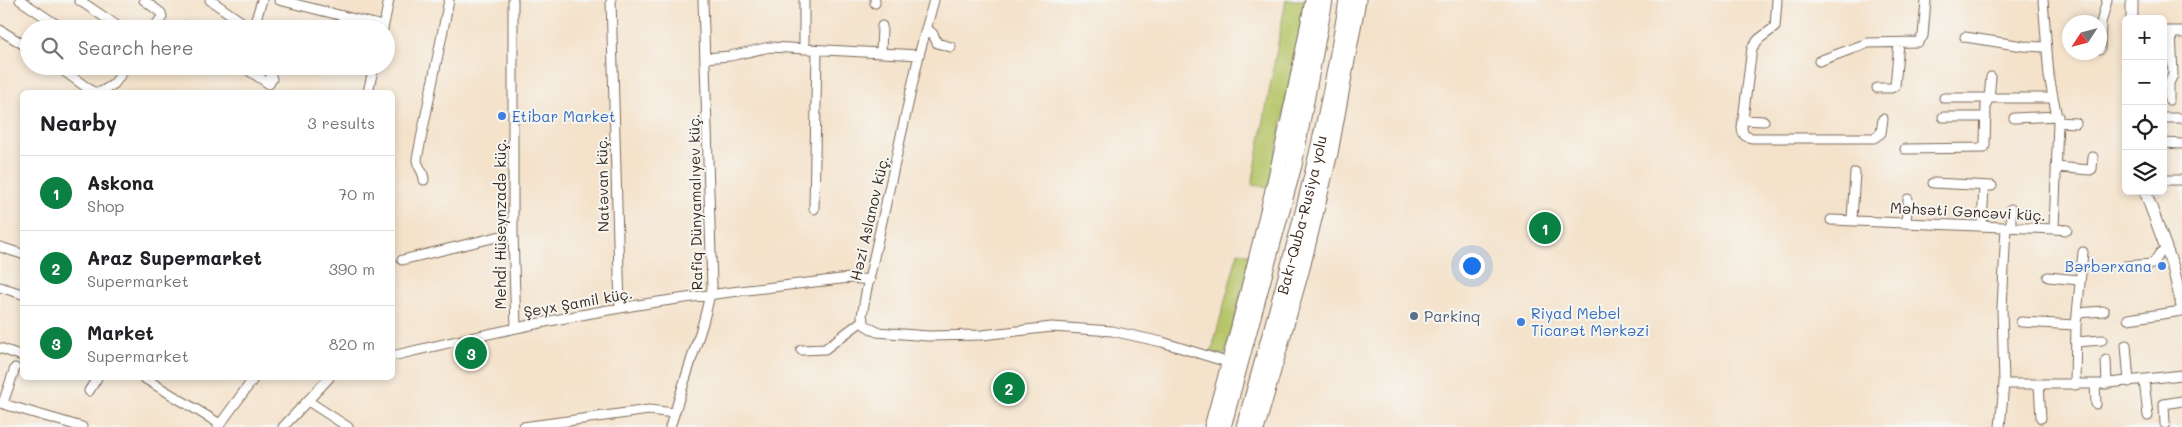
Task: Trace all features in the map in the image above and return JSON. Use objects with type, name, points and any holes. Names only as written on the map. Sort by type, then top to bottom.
[{"type":"highway","points":[[1212,427],[1260,251],[1302,62],[1313,0]]},
{"type":"highway","name":"Bakı-Quba-Rusiya yolu","points":[[1223,427],[1294,165],[1325,0]]},
{"type":"highway","name":"Bakı-Quba-Rusiya yolu","points":[[1244,427],[1290,263],[1313,170],[1347,0]]},
{"type":"highway","points":[[1257,427],[1302,268],[1330,152],[1358,0]]},
{"type":"street","points":[[20,0],[49,20]]},
{"type":"street","points":[[79,0],[109,20]]},
{"type":"street","points":[[144,0],[161,13],[162,17],[160,20]]},
{"type":"street","points":[[210,0],[240,20]]},
{"type":"street","points":[[256,20],[262,0]]},
{"type":"street","points":[[279,0],[353,20]]},
{"type":"street","points":[[385,20],[389,0]]},
{"type":"street","points":[[424,180],[424,174],[417,164],[417,159],[449,0]]},
{"type":"street","name":"Mehdi Hüseynzadə küç.","points":[[513,0],[513,233],[514,314],[516,328]]},
{"type":"street","name":"Natəvan küç.","points":[[611,0],[620,308]]},
{"type":"street","name":"Rafiq Dünyamalıyev küç.","points":[[670,427],[711,294],[712,277],[702,0]]},
{"type":"street","points":[[804,0],[804,49]]},
{"type":"street","name":"Həzi Aslanov küç.","points":[[862,321],[919,55],[934,0]]},
{"type":"street","points":[[1778,0],[1775,27],[1759,39],[1752,48],[1742,132],[1748,138],[1862,139],[1879,136],[1883,120]]},
{"type":"street","points":[[1819,61],[1868,43],[1918,42],[1922,40],[1926,0]]},
{"type":"street","name":"Məhsəti Gəncəvi küç.","points":[[1832,220],[1852,219],[2054,229],[2058,119],[2046,47],[2043,0]]},
{"type":"street","points":[[2103,15],[2107,0]]},
{"type":"street","points":[[2132,0],[2132,15]]},
{"type":"street","points":[[881,53],[882,26]]},
{"type":"street","points":[[926,28],[933,34],[936,43],[951,47]]},
{"type":"street","points":[[0,30],[20,42]]},
{"type":"street","points":[[2169,100],[2169,83],[2173,75],[2172,32]]},
{"type":"street","points":[[1965,37],[2023,46],[2046,47]]},
{"type":"street","points":[[1877,88],[1892,88],[1895,86],[1899,43]]},
{"type":"street","points":[[705,58],[730,56],[761,48],[919,55]]},
{"type":"street","points":[[814,210],[817,50]]},
{"type":"street","points":[[69,75],[90,90]]},
{"type":"street","points":[[104,90],[114,84],[119,75]]},
{"type":"street","points":[[256,75],[270,84],[272,79],[271,75]]},
{"type":"street","points":[[368,90],[372,75]]},
{"type":"street","points":[[1905,149],[1984,148],[1986,145],[1986,117],[1991,76]]},
{"type":"street","points":[[1944,98],[2053,98]]},
{"type":"street","points":[[1943,117],[1986,117]]},
{"type":"street","points":[[2014,118],[2058,119],[2076,123]]},
{"type":"street","points":[[2167,118],[2182,118]]},
{"type":"street","points":[[1743,120],[1764,120]]},
{"type":"street","points":[[2167,143],[2182,144]]},
{"type":"street","points":[[2056,167],[2090,170],[2092,169],[2093,158]]},
{"type":"street","points":[[1852,219],[1855,173]]},
{"type":"street","points":[[2167,180],[2182,180]]},
{"type":"street","points":[[1933,183],[1988,186],[1982,226]]},
{"type":"street","points":[[2146,195],[2166,250],[2179,279],[2182,306]]},
{"type":"street","points":[[1906,222],[1908,199]]},
{"type":"street","points":[[2000,427],[2004,384],[2002,308],[2011,209]]},
{"type":"street","points":[[2054,229],[2067,230]]},
{"type":"street","points":[[402,260],[513,233]]},
{"type":"street","points":[[0,247],[20,253]]},
{"type":"street","points":[[2125,266],[2153,264],[2160,253],[2166,250]]},
{"type":"street","points":[[2075,385],[2076,325],[2083,252]]},
{"type":"street","points":[[2048,277],[2080,280]]},
{"type":"street","name":"Şeyx Şamil küç.","points":[[395,355],[516,328],[620,308],[711,294],[850,278],[870,280]]},
{"type":"street","points":[[0,287],[20,293]]},
{"type":"street","points":[[2077,314],[2104,311]]},
{"type":"street","points":[[2128,319],[2182,311]]},
{"type":"street","points":[[801,350],[825,349],[862,321],[870,329],[885,333],[928,336],[982,335],[1052,327],[1112,331],[1162,342],[1230,363]]},
{"type":"street","points":[[2021,322],[2076,325]]},
{"type":"street","points":[[2076,342],[2102,340]]},
{"type":"street","points":[[2126,345],[2129,382]]},
{"type":"street","points":[[0,348],[20,355]]},
{"type":"street","points":[[2106,360],[2107,384]]},
{"type":"street","points":[[16,368],[2,403],[82,427]]},
{"type":"street","points":[[2004,384],[2107,384],[2182,375]]},
{"type":"street","points":[[89,391],[96,380]]},
{"type":"street","points":[[147,380],[219,425],[253,380]]},
{"type":"street","points":[[283,427],[327,380]]},
{"type":"street","points":[[2144,380],[2148,416]]},
{"type":"street","points":[[2039,384],[2041,418]]},
{"type":"street","points":[[2096,384],[2096,404]]},
{"type":"street","points":[[308,401],[346,426]]},
{"type":"street","points":[[2165,424],[2164,404],[2182,401]]},
{"type":"street","points":[[523,427],[649,410],[674,413]]},
{"type":"green space","points":[[1286,0],[1306,0],[1269,188],[1252,185]]},
{"type":"green space","points":[[1238,252],[1251,255],[1225,355],[1211,353]]},
{"type":"place","name":"Etibar Market","points":[[502,116]]},
{"type":"place","name":"Askona","points":[[1545,228]]},
{"type":"place","name":"Bərbərxana","points":[[2162,266]]},
{"type":"place","name":"Parkinq","points":[[1414,316]]},
{"type":"place","name":"Riyad Mebel Ticarət Mərkəzi","points":[[1521,322]]},
{"type":"place","name":"Market","points":[[471,353]]},
{"type":"place","name":"Araz Supermarket","points":[[1009,388]]}]
